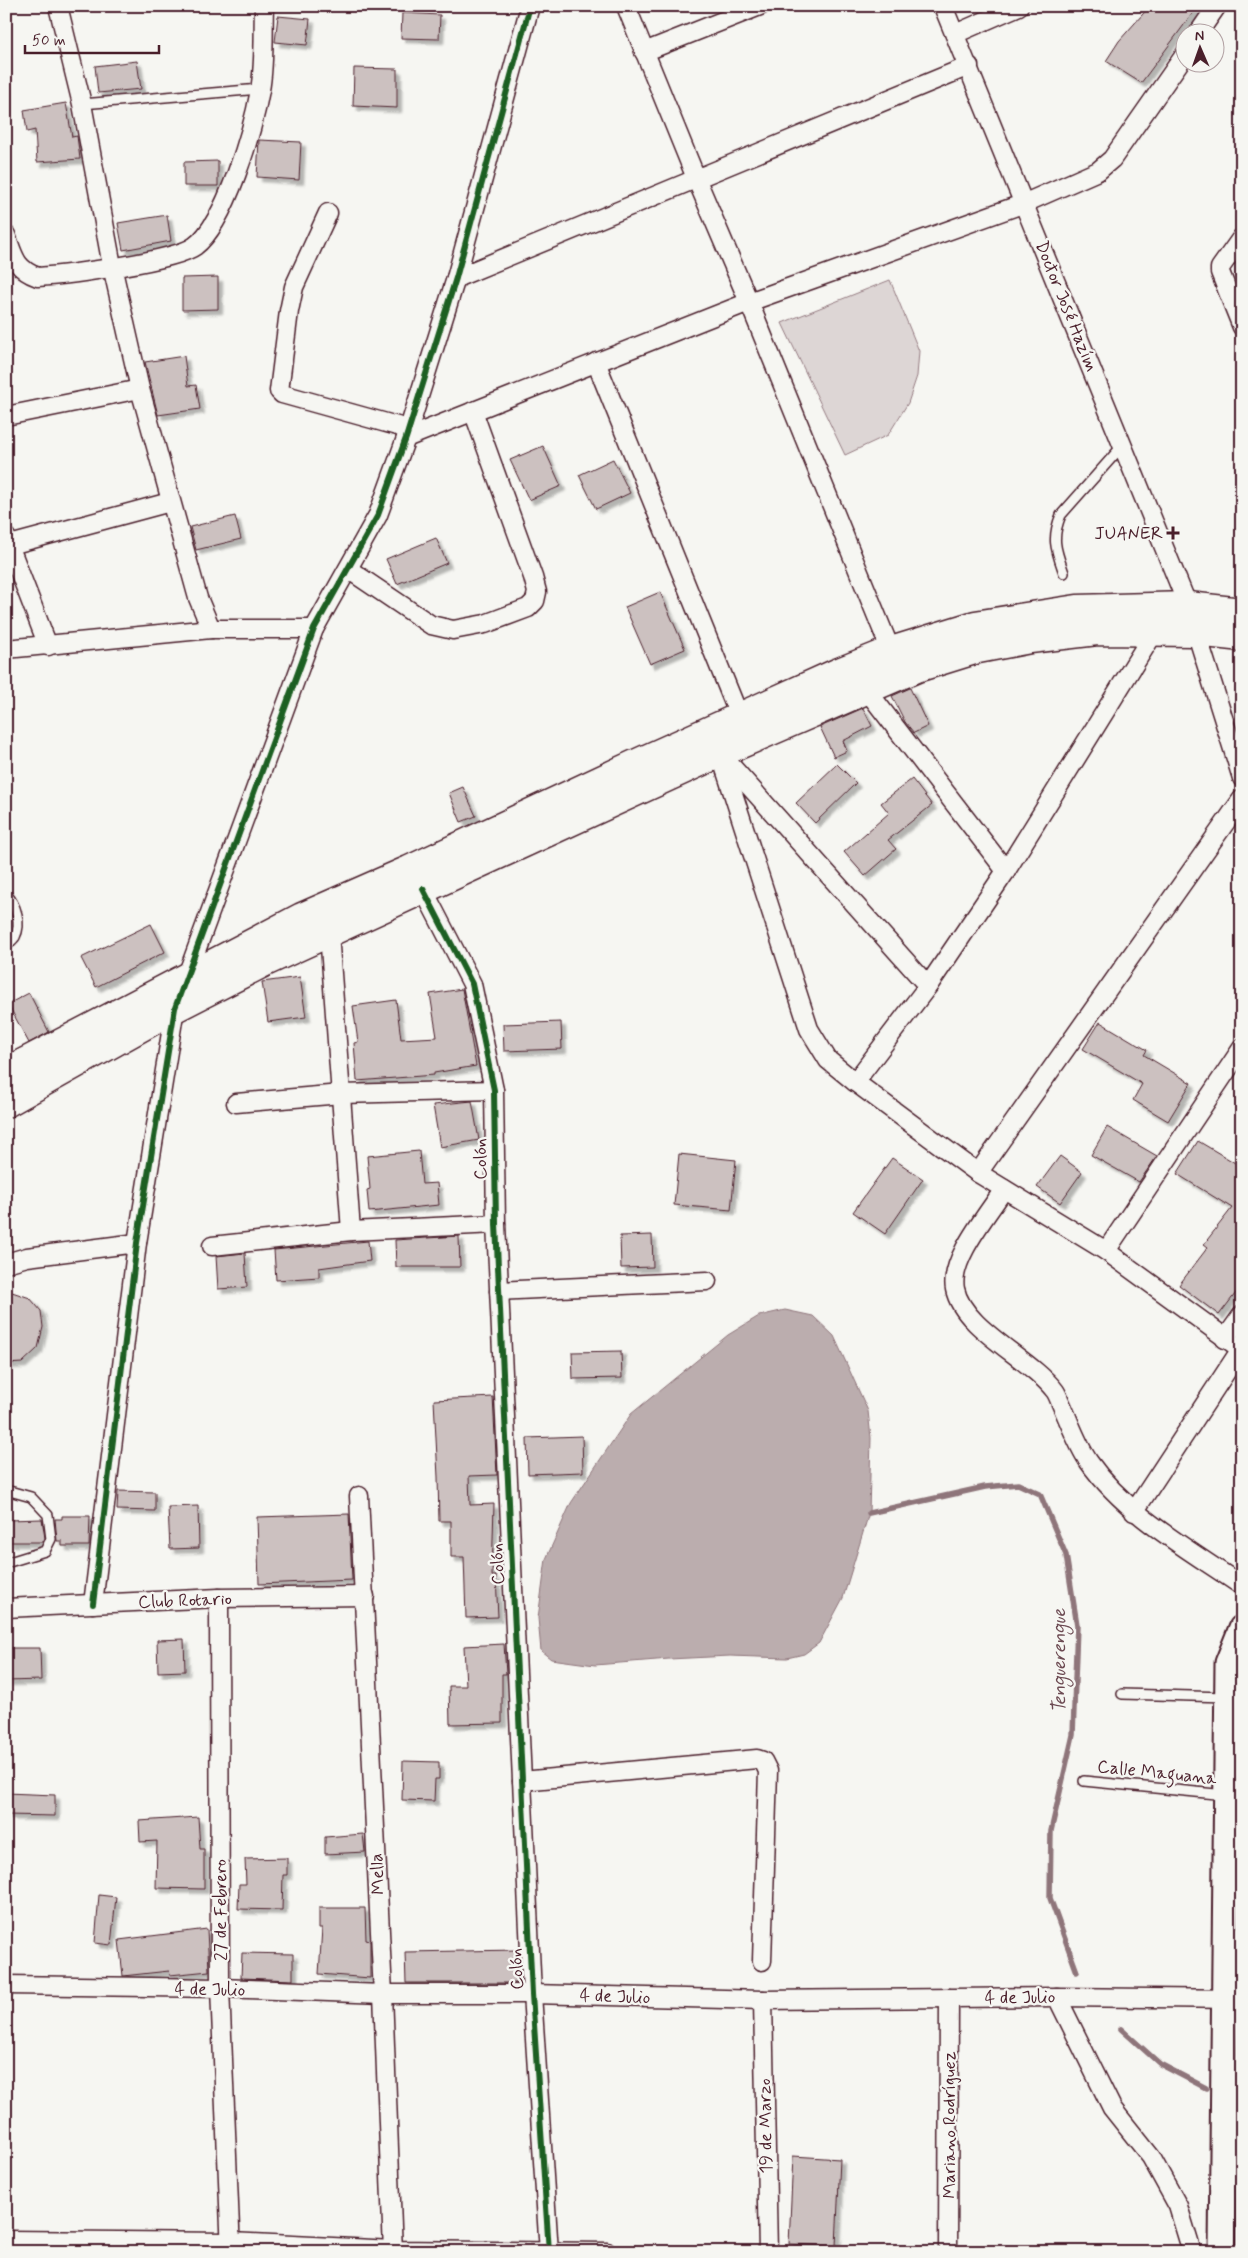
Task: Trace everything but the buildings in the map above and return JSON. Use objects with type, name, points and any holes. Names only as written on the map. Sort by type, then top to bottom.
[{"type":"main road","points":[[6,1072],[302,917],[839,672],[891,651],[976,624],[1077,609],[1188,606],[1242,612]]},
{"type":"main road","points":[[6,1103],[175,1008],[265,962],[720,754],[917,668],[978,649],[1030,639],[1097,632],[1196,632],[1242,637]]},
{"type":"street","points":[[58,6],[82,104],[112,266],[140,389],[198,598],[211,629]]},
{"type":"street","points":[[6,235],[18,266],[27,273],[38,277],[173,256],[194,247],[208,233],[219,215],[242,158],[260,89],[264,6]]},
{"type":"street","points":[[93,1604],[138,1243],[175,1008],[314,629],[378,515],[407,434],[456,278],[530,6]]},
{"type":"street","points":[[626,6],[891,651]]},
{"type":"street","points":[[644,52],[760,6]]},
{"type":"street","name":"Doctor José Hazím","points":[[944,6],[1188,606],[1242,778]]},
{"type":"street","points":[[955,34],[1019,6]]},
{"type":"street","points":[[1206,22],[1217,6]]},
{"type":"street","points":[[456,278],[969,66]]},
{"type":"street","points":[[328,213],[294,287],[286,330],[280,391],[282,394],[407,434],[473,411],[749,302],[1025,203],[1098,170],[1112,159],[1176,66]]},
{"type":"street","points":[[1242,237],[1220,268],[1221,276],[1242,327]]},
{"type":"street","points":[[596,362],[740,718]]},
{"type":"street","points":[[6,416],[140,389]]},
{"type":"street","points":[[348,569],[431,626],[453,630],[485,624],[528,608],[535,600],[537,592],[534,577],[473,411]]},
{"type":"street","points":[[48,646],[8,541],[170,502]]},
{"type":"street","points":[[6,649],[211,629],[314,629]]},
{"type":"street","points":[[855,1082],[928,986],[1006,871],[1155,631]]},
{"type":"street","points":[[866,689],[1006,871]]},
{"type":"street","points":[[720,754],[928,986]]},
{"type":"street","points":[[720,754],[809,1029],[828,1060],[978,1173],[1106,1251],[1242,1350],[1134,1512]]},
{"type":"street","points":[[978,1173],[1242,799]]},
{"type":"street","name":"Colón","points":[[423,889],[472,984],[494,1090],[496,1224],[532,1994],[549,2251]]},
{"type":"street","points":[[329,933],[351,1231]]},
{"type":"street","points":[[1106,1251],[1242,1048]]},
{"type":"street","points":[[236,1103],[341,1094],[494,1090]]},
{"type":"street","points":[[1004,1189],[958,1259],[955,1273],[955,1288],[960,1303],[969,1317],[1035,1371],[1055,1391],[1090,1463],[1134,1512],[1242,1586]]},
{"type":"street","points":[[212,1246],[351,1231],[496,1224]]},
{"type":"street","points":[[6,1263],[27,1257],[138,1243]]},
{"type":"street","points":[[499,1291],[707,1281]]},
{"type":"street","points":[[1225,1339],[1242,1316]]},
{"type":"street","name":"Mella","points":[[359,1496],[383,1994],[393,2251]]},
{"type":"street","name":"Club Rotario","points":[[6,1608],[219,1598],[365,1596]]},
{"type":"street","name":"27 de Febrero","points":[[219,1598],[220,1988],[231,2247]]},
{"type":"street","points":[[1222,2252],[1233,1999],[1227,1795],[1228,1663],[1242,1628]]},
{"type":"street","points":[[522,1781],[757,1759],[763,1761],[768,1771],[762,1961]]},
{"type":"street","name":"4 de Julio","points":[[6,1985],[220,1988],[383,1994],[532,1994],[763,2000],[1057,1997],[1233,1999]]},
{"type":"street","points":[[1057,1997],[1112,2108],[1151,2157],[1178,2206],[1192,2252]]},
{"type":"street","name":"Mariano Rodríguez","points":[[948,2252],[949,1998]]},
{"type":"street","name":"19 de Marzo","points":[[763,2000],[768,2252]]},
{"type":"street","points":[[6,2240],[393,2251],[606,2252]]},
{"type":"lane","points":[[82,104],[260,89]]},
{"type":"lane","points":[[1064,573],[1055,545],[1055,530],[1061,515],[1123,445]]},
{"type":"lane","points":[[6,894],[12,900],[18,917],[15,936],[6,946]]},
{"type":"lane","points":[[6,1490],[31,1497],[48,1515],[51,1539],[45,1551],[6,1562]]},
{"type":"lane","points":[[1122,1694],[1228,1698]]},
{"type":"lane","name":"Calle Maguana","points":[[1084,1782],[1227,1795]]},
{"type":"shaded area","points":[[890,280],[919,351],[917,376],[908,403],[888,435],[845,455],[782,323]]},
{"type":"shaded area","points":[[785,1310],[813,1316],[834,1336],[868,1411],[871,1438],[869,1513],[843,1598],[819,1643],[804,1654],[787,1658],[730,1656],[595,1665],[551,1659],[541,1651],[538,1618],[546,1559],[571,1503],[631,1414],[728,1335],[759,1316]]},
{"type":"waterway","name":"Tenguerengue","points":[[869,1513],[985,1487],[1018,1484],[1040,1494],[1066,1555],[1077,1625],[1073,1735],[1051,1831],[1050,1898],[1077,1972]]},
{"type":"waterway","name":"Tenguerengue","points":[[1121,2029],[1160,2064],[1206,2088]]},
{"type":"cycle path","points":[[93,1604],[137,1243],[175,1008],[314,629],[378,515],[406,438],[456,278],[530,6]]},
{"type":"cycle path","points":[[423,889],[472,984],[494,1090],[496,1224],[532,1994],[549,2252]]},
{"type":"place","name":"JUANER","points":[[1173,533]]}]
